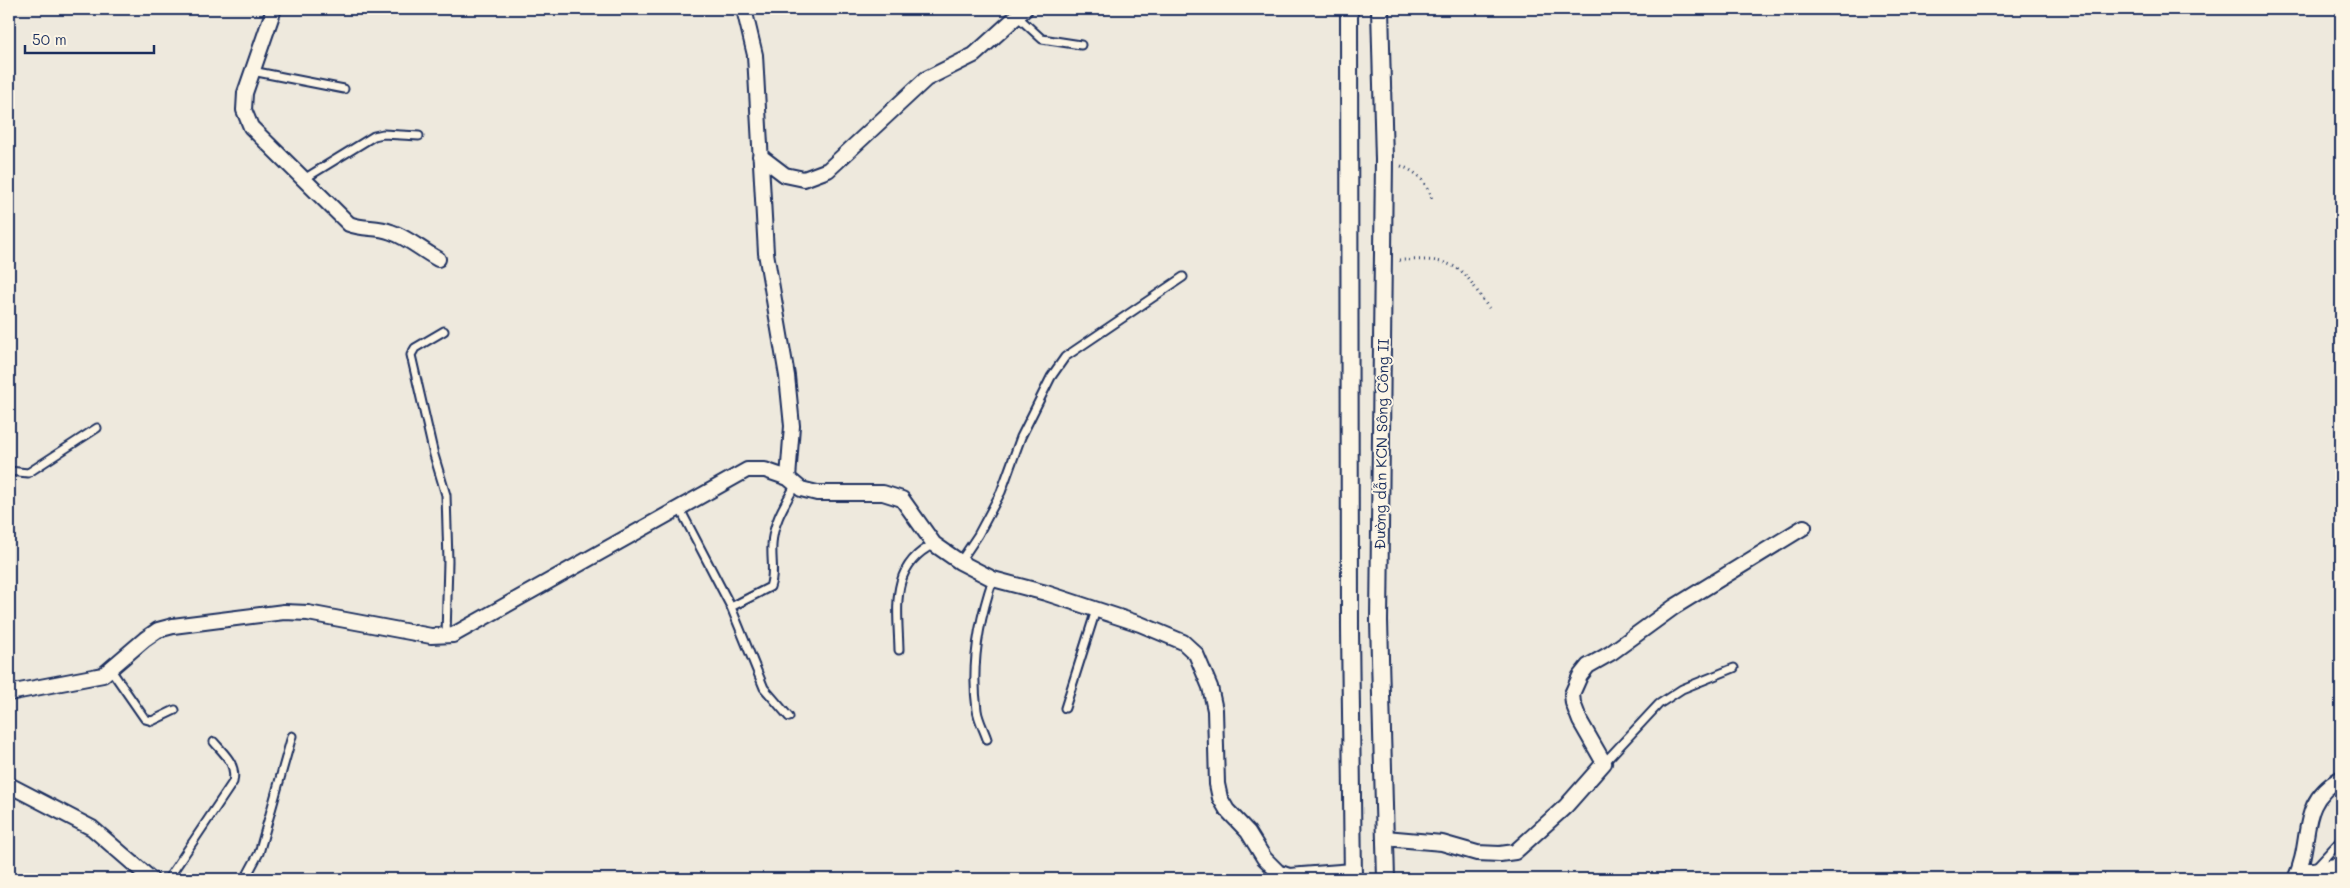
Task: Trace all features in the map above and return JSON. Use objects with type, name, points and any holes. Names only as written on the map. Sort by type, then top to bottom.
[{"type":"street","points":[[274,9],[245,93],[244,110],[251,127],[349,224],[362,229],[380,229],[392,232],[438,260]]},
{"type":"street","points":[[744,9],[755,55],[766,252],[787,376],[792,426],[792,481]]},
{"type":"street","name":"Đường dẫn KCN Sông Công II","points":[[1349,9],[1350,629],[1353,875]]},
{"type":"street","name":"Đường dẫn KCN Sông Công II","points":[[1380,9],[1384,160],[1380,621],[1386,879]]},
{"type":"street","points":[[760,156],[784,175],[791,177],[804,179],[828,170],[926,79],[974,55],[1021,13]]},
{"type":"street","points":[[9,693],[103,675],[145,639],[158,630],[173,626],[284,612],[308,613],[446,637],[453,635],[747,470],[765,470],[792,481],[801,489],[817,493],[883,493],[902,500],[934,544],[960,562],[993,579],[1046,593],[1140,624],[1183,642],[1196,654],[1210,687],[1215,710],[1217,784],[1220,798],[1227,810],[1248,832],[1264,858],[1278,872],[1289,876],[1353,875]]},
{"type":"street","points":[[1385,838],[1442,843],[1477,853],[1500,854],[1515,852],[1566,806],[1604,764],[1580,721],[1573,703],[1572,694],[1580,676],[1588,666],[1611,653],[1674,607],[1804,527]]},
{"type":"street","points":[[2341,778],[2327,786],[2312,806],[2303,873],[2341,866]]},
{"type":"street","points":[[9,785],[92,828],[123,857],[151,879]]},
{"type":"lane","points":[[1021,13],[1042,39],[1081,45]]},
{"type":"lane","points":[[252,71],[344,89]]},
{"type":"lane","points":[[304,179],[374,136],[383,134],[419,136]]},
{"type":"lane","points":[[960,562],[978,536],[1001,492],[1021,437],[1051,377],[1065,357],[1183,277]]},
{"type":"lane","points":[[444,331],[415,348],[411,355],[434,455],[446,495],[448,561],[446,637]]},
{"type":"lane","points":[[9,471],[28,473],[97,428]]},
{"type":"lane","points":[[731,607],[770,587],[773,579],[772,543],[778,516],[792,481]]},
{"type":"lane","points":[[680,509],[731,607],[764,688],[789,717]]},
{"type":"lane","points":[[899,650],[898,591],[903,574],[920,551],[934,544]]},
{"type":"lane","points":[[987,739],[976,711],[976,652],[985,603],[993,579]]},
{"type":"lane","points":[[1065,708],[1096,610]]},
{"type":"lane","points":[[1604,764],[1659,704],[1682,689],[1734,668]]},
{"type":"lane","points":[[111,670],[145,719],[152,721],[175,710]]},
{"type":"lane","points":[[245,879],[259,853],[292,736]]},
{"type":"lane","points":[[168,879],[233,782],[235,773],[232,764],[214,742]]},
{"type":"lane","points":[[2303,873],[2341,840]]},
{"type":"path","points":[[1384,160],[1418,174],[1424,181],[1432,199]]},
{"type":"path","points":[[1384,260],[1424,260],[1442,262],[1455,267],[1464,274],[1489,308]]}]
